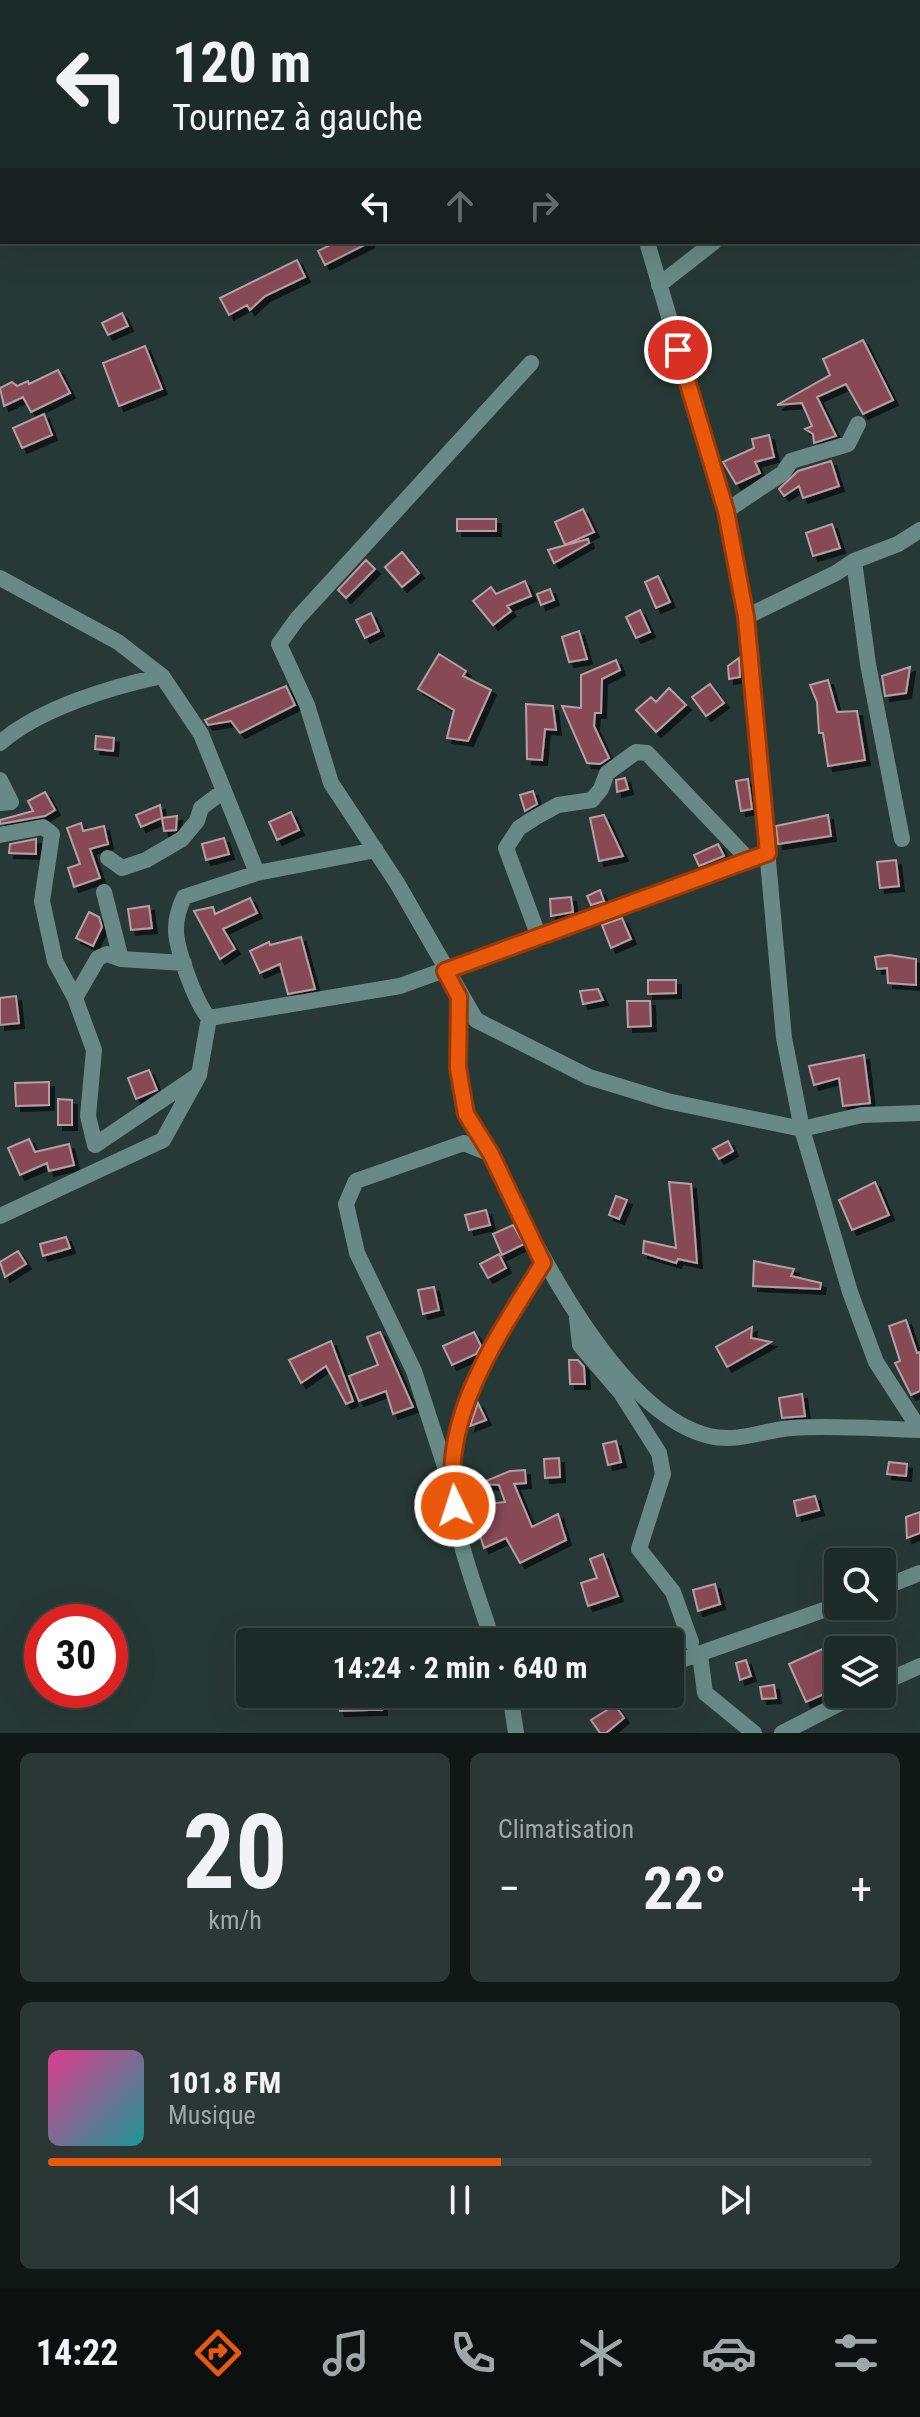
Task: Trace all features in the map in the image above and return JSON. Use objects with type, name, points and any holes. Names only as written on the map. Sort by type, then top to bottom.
[{"type":"street","points":[[459,997],[458,1068],[466,1114],[491,1154],[543,1263],[610,1361],[639,1392],[678,1422],[707,1436],[745,1439],[796,1427],[920,1430],[876,1362],[850,1292],[802,1129],[784,1038],[746,617],[726,511],[648,244]]},
{"type":"street","points":[[659,285],[711,244]]},
{"type":"street","points":[[531,363],[297,619],[279,644],[307,705],[331,783],[376,850],[459,997],[476,1020],[498,1034],[565,1062],[599,1081],[667,1101],[802,1129],[862,1115],[920,1113]]},
{"type":"street","points":[[726,511],[783,473],[791,461],[848,444],[858,424]]},
{"type":"street","points":[[746,617],[854,561],[898,544],[920,530]]},
{"type":"street","points":[[854,561],[868,664],[902,839]]},
{"type":"street","points":[[0,578],[118,642],[162,676],[201,734],[257,873]]},
{"type":"street","points":[[0,743],[41,717],[94,695],[162,676]]},
{"type":"street","points":[[539,937],[506,848],[519,828],[536,817],[558,805],[592,800],[601,789],[607,773],[636,752],[647,753],[748,859]]},
{"type":"street","points":[[0,780],[11,802],[0,803]]},
{"type":"street","points":[[108,858],[122,868],[146,860],[182,839],[197,821],[201,808],[222,792]]},
{"type":"street","points":[[0,835],[43,827],[52,834],[42,901],[55,961],[75,998],[94,1050],[88,1116],[95,1145],[94,1159],[86,1177]]},
{"type":"street","points":[[209,1018],[203,1011],[184,963],[175,932],[177,913],[184,897],[257,873],[376,850]]},
{"type":"street","points":[[209,1018],[400,986],[768,853]]},
{"type":"street","points":[[104,892],[121,959]]},
{"type":"street","points":[[75,998],[98,958],[107,954],[121,959],[184,963]]},
{"type":"street","points":[[0,1216],[163,1140],[199,1075],[209,1018]]},
{"type":"street","points":[[95,1145],[199,1075]]},
{"type":"street","points":[[489,1628],[459,1530],[450,1482],[414,1371],[357,1253],[346,1204],[356,1181],[452,1147],[464,1143],[491,1154]]},
{"type":"street","points":[[450,1482],[457,1429],[484,1365],[543,1263]]},
{"type":"street","points":[[576,1312],[580,1345],[621,1393],[659,1453],[663,1474],[639,1549],[673,1592],[695,1649],[705,1693],[754,1733]]},
{"type":"street","points":[[896,1582],[920,1573]]},
{"type":"street","points":[[684,1656],[695,1649],[824,1609]]},
{"type":"street","points":[[896,1677],[920,1666]]},
{"type":"street","points":[[515,1708],[516,1733]]},
{"type":"street","points":[[782,1733],[831,1708]]},
{"type":"building","points":[[332,244],[366,244],[325,265],[318,251]]},
{"type":"building","points":[[297,260],[305,277],[265,296],[250,310],[247,305],[229,315],[220,298]]},
{"type":"building","points":[[122,313],[128,326],[108,335],[102,323]]},
{"type":"building","points":[[863,340],[893,400],[863,414],[846,384],[817,397],[836,436],[814,443],[813,434],[805,429],[812,426],[802,403],[777,405],[830,375],[823,359]]},
{"type":"building","points":[[145,346],[162,389],[119,406],[103,363]]},
{"type":"building","points":[[58,370],[70,393],[31,412],[23,397],[4,406],[0,388],[12,382],[17,386],[28,381],[29,384]]},
{"type":"building","points":[[44,414],[52,435],[22,448],[13,428]]},
{"type":"building","points":[[769,435],[774,457],[755,462],[760,473],[736,484],[723,462],[754,448],[752,439]]},
{"type":"building","points":[[831,461],[839,486],[803,498],[799,486],[784,496],[779,489],[798,471]]},
{"type":"building","points":[[583,509],[594,532],[565,545],[555,522]]},
{"type":"building","points":[[457,519],[496,519],[496,531],[457,531]]},
{"type":"building","points":[[832,524],[840,548],[813,556],[806,533]]},
{"type":"building","points":[[588,539],[589,543],[554,563],[548,550]]},
{"type":"building","points":[[402,552],[419,573],[402,587],[385,567]]},
{"type":"building","points":[[366,560],[375,569],[346,598],[338,590]]},
{"type":"building","points":[[658,576],[670,602],[656,608],[645,582]]},
{"type":"building","points":[[525,581],[531,596],[507,606],[511,611],[493,625],[473,601],[491,587],[496,594]]},
{"type":"building","points":[[550,589],[554,600],[541,605],[537,594]]},
{"type":"building","points":[[640,610],[650,632],[636,638],[626,617]]},
{"type":"building","points":[[371,613],[379,631],[365,638],[356,620]]},
{"type":"building","points":[[579,631],[587,659],[569,662],[562,637]]},
{"type":"building","points":[[439,654],[466,671],[463,676],[491,690],[468,741],[447,738],[454,710],[418,689]]},
{"type":"building","points":[[739,658],[740,677],[729,679],[728,666]]},
{"type":"building","points":[[616,660],[620,670],[602,679],[601,713],[595,713],[594,726],[609,758],[600,764],[587,763],[562,706],[581,708],[581,675]]},
{"type":"building","points":[[910,667],[906,693],[885,696],[882,676]]},
{"type":"building","points":[[828,680],[837,712],[857,711],[865,760],[828,766],[823,733],[819,733],[817,702],[810,685]]},
{"type":"building","points":[[710,684],[724,703],[706,716],[692,697]]},
{"type":"building","points":[[286,686],[295,705],[240,733],[231,721],[208,725],[205,720]]},
{"type":"building","points":[[669,688],[686,705],[656,732],[636,710],[651,697],[656,702]]},
{"type":"building","points":[[526,704],[553,706],[556,730],[545,729],[542,760],[527,759]]},
{"type":"building","points":[[96,736],[114,738],[113,751],[95,749]]},
{"type":"building","points":[[625,778],[628,789],[617,792],[616,780]]},
{"type":"building","points":[[748,779],[752,809],[741,811],[736,781]]},
{"type":"building","points":[[533,791],[537,804],[525,811],[520,795]]},
{"type":"building","points":[[45,792],[55,810],[45,816],[0,824],[0,820],[33,811],[28,801]]},
{"type":"building","points":[[160,805],[162,818],[141,827],[136,815]]},
{"type":"building","points":[[291,812],[299,830],[277,840],[269,822]]},
{"type":"building","points":[[604,815],[623,856],[599,861],[590,818]]},
{"type":"building","points":[[828,815],[831,836],[778,844],[776,826]]},
{"type":"building","points":[[177,816],[176,830],[164,831],[162,818]]},
{"type":"building","points":[[81,823],[83,831],[104,826],[108,844],[90,849],[100,878],[74,887],[68,868],[80,864],[67,828]]},
{"type":"building","points":[[224,838],[229,854],[206,860],[202,844]]},
{"type":"building","points":[[36,839],[36,854],[9,853],[10,844]]},
{"type":"building","points":[[718,844],[724,856],[699,866],[694,855]]},
{"type":"building","points":[[896,860],[899,886],[880,888],[877,862]]},
{"type":"building","points":[[600,890],[604,901],[591,905],[587,896]]},
{"type":"building","points":[[571,897],[573,912],[551,916],[550,899]]},
{"type":"building","points":[[250,898],[257,913],[223,929],[235,949],[220,959],[194,911],[213,907],[215,914]]},
{"type":"building","points":[[149,906],[152,928],[131,930],[128,909]]},
{"type":"building","points":[[89,912],[99,917],[102,927],[93,946],[76,938]]},
{"type":"building","points":[[622,918],[631,939],[611,948],[602,925]]},
{"type":"building","points":[[301,937],[315,989],[288,994],[280,964],[260,973],[250,951],[269,942],[270,945]]},
{"type":"building","points":[[889,955],[916,959],[916,985],[888,983],[887,968],[877,969],[875,957]]},
{"type":"building","points":[[648,980],[676,980],[676,993],[648,994]]},
{"type":"building","points":[[598,989],[603,1000],[583,1004],[580,991]]},
{"type":"building","points":[[16,996],[19,1023],[0,1025],[0,998]]},
{"type":"building","points":[[627,1001],[650,1001],[651,1026],[628,1027]]},
{"type":"building","points":[[864,1055],[870,1103],[843,1106],[839,1078],[814,1085],[809,1066]]},
{"type":"building","points":[[149,1070],[157,1090],[136,1099],[128,1078]]},
{"type":"building","points":[[49,1082],[49,1105],[16,1106],[15,1083]]},
{"type":"building","points":[[58,1099],[72,1100],[72,1125],[58,1125]]},
{"type":"building","points":[[29,1139],[35,1152],[69,1144],[74,1165],[49,1171],[47,1163],[20,1175],[8,1148]]},
{"type":"building","points":[[728,1141],[733,1151],[719,1159],[713,1149]]},
{"type":"building","points":[[669,1182],[691,1184],[697,1263],[678,1259],[676,1263],[643,1253],[644,1241],[676,1248]]},
{"type":"building","points":[[875,1182],[889,1215],[852,1230],[839,1200]]},
{"type":"building","points":[[616,1196],[627,1200],[619,1219],[609,1215]]},
{"type":"building","points":[[486,1210],[490,1225],[469,1230],[465,1215]]},
{"type":"building","points":[[513,1225],[524,1244],[502,1255],[493,1234]]},
{"type":"building","points":[[66,1237],[70,1248],[43,1256],[40,1244]]},
{"type":"building","points":[[18,1251],[26,1264],[5,1277],[0,1262]]},
{"type":"building","points":[[499,1254],[506,1268],[488,1278],[480,1264]]},
{"type":"building","points":[[754,1261],[794,1269],[791,1276],[821,1283],[820,1289],[753,1286]]},
{"type":"building","points":[[434,1287],[439,1310],[423,1314],[418,1290]]},
{"type":"building","points":[[906,1320],[917,1353],[920,1352],[920,1391],[911,1395],[895,1363],[900,1361],[889,1326]]},
{"type":"building","points":[[752,1327],[751,1338],[771,1342],[727,1367],[716,1347]]},
{"type":"building","points":[[380,1332],[413,1407],[393,1414],[386,1391],[359,1401],[349,1376],[378,1365],[367,1337]]},
{"type":"building","points":[[474,1332],[481,1346],[476,1354],[452,1365],[443,1346]]},
{"type":"building","points":[[331,1341],[353,1401],[346,1404],[326,1366],[301,1383],[289,1360]]},
{"type":"building","points":[[569,1360],[578,1360],[584,1367],[585,1384],[570,1384]]},
{"type":"building","points":[[802,1394],[805,1416],[782,1418],[779,1398]]},
{"type":"building","points":[[478,1403],[486,1420],[470,1426]]},
{"type":"building","points":[[616,1441],[621,1462],[608,1465],[603,1444]]},
{"type":"building","points":[[559,1458],[560,1477],[545,1478],[544,1459]]},
{"type":"building","points":[[889,1462],[907,1464],[906,1476],[887,1474]]},
{"type":"building","points":[[525,1470],[526,1483],[514,1484],[532,1527],[558,1514],[566,1540],[520,1563],[506,1538],[484,1548],[471,1506],[505,1502],[499,1485],[479,1484],[510,1471]]},
{"type":"building","points":[[815,1496],[819,1510],[797,1516],[794,1501]]},
{"type":"building","points":[[920,1512],[920,1533],[907,1538],[906,1517]]},
{"type":"building","points":[[603,1554],[618,1596],[588,1606],[581,1583],[597,1578],[590,1559]]},
{"type":"building","points":[[715,1584],[720,1604],[698,1611],[693,1590]]},
{"type":"building","points":[[824,1648],[824,1694],[806,1702],[789,1664]]},
{"type":"building","points":[[746,1660],[751,1676],[740,1680],[736,1663]]},
{"type":"building","points":[[774,1685],[776,1698],[762,1699],[760,1687]]},
{"type":"building","points":[[339,1708],[382,1710],[340,1711]]},
{"type":"building","points":[[610,1708],[617,1708],[624,1718],[606,1733],[600,1733],[591,1720]]},
{"type":"route","points":[[455,1506],[450,1482],[457,1429],[484,1365],[543,1263],[491,1154],[466,1114],[458,1068],[459,997],[445,971],[768,853],[746,617],[726,511],[678,350]]}]
